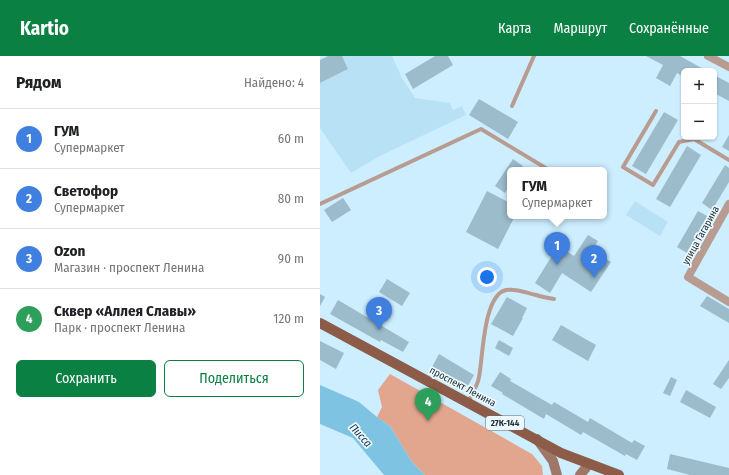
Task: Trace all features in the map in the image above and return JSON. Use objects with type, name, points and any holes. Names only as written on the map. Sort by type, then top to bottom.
[{"type":"main road","name":"проспект Ленина","points":[[320,323],[561,453],[612,474]]},
{"type":"main road","points":[[537,439],[553,461],[557,475]]},
{"type":"main road","points":[[580,475],[590,464]]},
{"type":"street","points":[[708,56],[729,67]]},
{"type":"street","name":"улица Гагарина","points":[[729,204],[688,277],[729,302]]},
{"type":"lane","points":[[512,106],[534,56]]},
{"type":"lane","points":[[656,111],[623,167],[653,185],[679,142],[694,138],[729,160]]},
{"type":"lane","points":[[320,204],[480,129],[544,167]]},
{"type":"lane","points":[[468,403],[479,378],[485,341],[484,332],[489,312],[495,297],[505,290],[519,290],[554,299]]},
{"type":"shaded area","points":[[342,56],[392,56],[402,78],[415,98],[450,103],[453,110],[462,106],[466,115],[380,156],[351,173],[320,128],[320,83],[348,69]]},
{"type":"shaded area","points":[[635,201],[668,222],[660,236],[626,215]]},
{"type":"shaded area","points":[[390,374],[532,454],[542,466],[543,475],[425,475],[412,462],[390,426],[377,417],[382,407],[378,390]]},
{"type":"water","name":"Писса","points":[[320,385],[359,402],[390,426],[412,462],[425,475],[384,475],[353,438],[320,424]]},
{"type":"building","points":[[328,56],[342,56],[348,69],[320,83],[320,60]]},
{"type":"building","points":[[435,56],[448,56],[453,65],[413,89],[405,74]]},
{"type":"building","points":[[646,56],[680,56],[702,68],[681,68],[681,75],[677,73],[670,86],[656,78],[663,65]]},
{"type":"building","points":[[717,77],[729,83],[729,101],[717,95]]},
{"type":"building","points":[[479,99],[518,122],[508,139],[469,115]]},
{"type":"building","points":[[664,112],[678,120],[646,174],[632,166]]},
{"type":"building","points":[[729,135],[729,151],[722,147]]},
{"type":"building","points":[[687,146],[701,155],[670,207],[656,199]]},
{"type":"building","points":[[513,159],[523,166],[522,167],[508,167]]},
{"type":"building","points":[[725,165],[729,168],[729,182],[712,210],[702,203]]},
{"type":"building","points":[[507,168],[507,190],[505,193],[495,186]]},
{"type":"building","points":[[487,191],[507,201],[507,219],[513,219],[498,249],[466,232]]},
{"type":"building","points":[[343,198],[351,210],[332,222],[324,210]]},
{"type":"building","points":[[698,211],[709,217],[687,253],[677,247]]},
{"type":"building","points":[[588,235],[598,241],[592,250],[611,262],[591,292],[562,273],[550,293],[535,283],[558,246],[574,256]]},
{"type":"building","points":[[387,279],[410,293],[402,306],[379,292]]},
{"type":"building","points":[[320,294],[325,297],[320,306]]},
{"type":"building","points":[[707,296],[729,309],[729,323],[700,306]]},
{"type":"building","points":[[507,297],[527,308],[513,336],[491,324]]},
{"type":"building","points":[[338,300],[409,342],[403,352],[381,340],[380,342],[330,314]]},
{"type":"building","points":[[561,325],[596,345],[588,361],[552,340]]},
{"type":"building","points":[[499,340],[513,348],[509,356],[495,348]]},
{"type":"building","points":[[320,341],[344,353],[336,369],[320,360]]},
{"type":"building","points":[[439,354],[474,375],[466,389],[431,369]]},
{"type":"building","points":[[729,360],[729,378],[721,389],[713,384]]},
{"type":"building","points":[[500,372],[511,379],[510,381],[552,405],[554,402],[588,422],[590,418],[632,443],[634,440],[645,446],[637,460],[626,454],[625,456],[583,432],[581,435],[546,414],[544,419],[502,394],[503,393],[491,386]]},
{"type":"building","points":[[671,377],[677,380],[670,396],[663,393]]},
{"type":"building","points":[[686,390],[716,407],[710,418],[680,402]]},
{"type":"building","points":[[670,454],[729,468],[729,475],[690,475],[667,469]]},
{"type":"place","name":"ГУМ","points":[[557,265]]},
{"type":"place","name":"Светофор","points":[[594,278]]},
{"type":"place","name":"Ozon","points":[[379,330]]},
{"type":"place","name":"Сквер «Аллея Славы»","points":[[428,421]]}]
